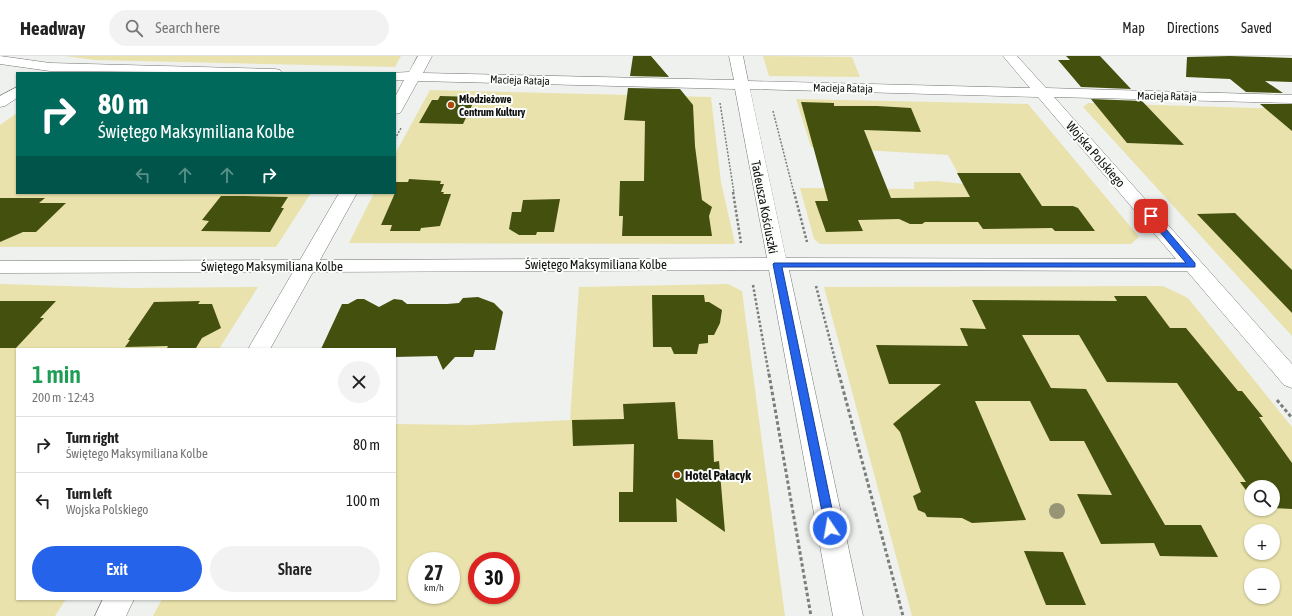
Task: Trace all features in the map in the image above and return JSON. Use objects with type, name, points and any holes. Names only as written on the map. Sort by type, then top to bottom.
[{"type":"street","points":[[396,108],[425,56]]},
{"type":"street","name":"Tadeusza Kościuszki","points":[[736,56],[848,616]]},
{"type":"street","name":"Wojska Polskiego","points":[[1010,56],[1292,379]]},
{"type":"street","points":[[0,60],[46,70],[199,72]]},
{"type":"street","name":"Macieja Rataja","points":[[396,76],[742,86],[1292,98]]},
{"type":"street","points":[[0,103],[16,92]]},
{"type":"street","points":[[261,348],[347,194]]},
{"type":"street","name":"Świętego Maksymiliana Kolbe","points":[[0,267],[777,264],[1192,265]]},
{"type":"street","points":[[110,616],[118,600]]},
{"type":"path","points":[[719,100],[742,247]]},
{"type":"path","points":[[772,108],[809,248]]},
{"type":"path","points":[[396,138],[402,126]]},
{"type":"path","points":[[753,281],[811,616]]},
{"type":"path","points":[[815,281],[902,616]]},
{"type":"path","points":[[1272,394],[1292,418]]},
{"type":"shaded area","points":[[65,56],[401,56],[395,67],[95,60]]},
{"type":"shaded area","points":[[763,56],[852,57],[860,77],[769,76]]},
{"type":"shaded area","points":[[430,90],[711,97],[721,182],[735,244],[349,243],[374,194],[396,194],[396,152]]},
{"type":"shaded area","points":[[796,99],[1028,104],[1139,237],[1131,244],[820,244],[814,239],[800,188],[914,189],[914,182],[937,181],[964,184],[948,155],[811,147]]},
{"type":"shaded area","points":[[1088,103],[1292,109],[1292,336],[1083,107]]},
{"type":"shaded area","points":[[16,114],[16,194],[310,194],[276,247],[0,247],[0,125]]},
{"type":"shaded area","points":[[0,284],[128,288],[258,287],[220,348],[16,348],[16,600],[65,600],[55,616],[0,616]]},
{"type":"shaded area","points":[[728,284],[742,291],[785,616],[153,616],[161,600],[396,600],[396,424],[470,425],[570,420],[579,287]]},
{"type":"shaded area","points":[[1163,286],[1188,298],[1292,427],[1292,616],[912,616],[824,287]]},
{"type":"building","points":[[633,56],[651,56],[669,77],[630,76]]},
{"type":"building","points":[[1066,56],[1100,56],[1131,89],[1081,87],[1058,60],[1070,60]]},
{"type":"building","points":[[1230,56],[1292,58],[1292,82],[1265,81],[1283,93],[1246,92],[1230,79],[1186,77],[1187,57]]},
{"type":"building","points":[[628,88],[680,89],[693,105],[695,146],[702,200],[712,207],[709,216],[712,236],[622,236],[623,216],[619,216],[620,181],[644,181],[645,121],[624,120]]},
{"type":"building","points":[[440,96],[476,97],[463,124],[419,123],[432,100],[438,100]]},
{"type":"building","points":[[1091,99],[1142,101],[1184,145],[1127,143]]},
{"type":"building","points":[[801,102],[834,103],[834,106],[911,108],[921,132],[864,130],[891,198],[970,197],[957,173],[1020,173],[1042,206],[1073,206],[1078,208],[1095,231],[1055,231],[1052,228],[983,229],[978,222],[925,222],[922,224],[910,224],[899,219],[858,220],[863,231],[826,232],[815,201],[828,201]]},
{"type":"building","points":[[1260,104],[1292,104],[1292,131]]},
{"type":"building","points":[[409,179],[441,181],[440,184],[444,184],[441,192],[444,192],[443,194],[451,194],[440,226],[421,228],[420,231],[390,231],[392,225],[381,225],[395,194],[396,194],[396,182],[408,182]]},
{"type":"building","points":[[221,196],[288,197],[281,208],[284,208],[270,232],[201,231],[209,221],[202,220]]},
{"type":"building","points":[[0,198],[45,198],[39,203],[66,203],[36,232],[23,232],[0,242]]},
{"type":"building","points":[[560,199],[554,232],[537,232],[536,235],[519,235],[509,229],[512,212],[521,212],[523,200]]},
{"type":"building","points":[[1235,213],[1292,270],[1292,313],[1197,214]]},
{"type":"building","points":[[652,295],[704,295],[705,302],[709,302],[722,310],[720,323],[714,335],[708,335],[708,343],[699,344],[697,354],[674,354],[671,347],[653,347]]},
{"type":"building","points":[[1114,296],[1146,296],[1170,328],[1186,328],[1238,391],[1242,391],[1263,417],[1259,417],[1292,463],[1292,509],[1280,508],[1280,480],[1245,480],[1177,383],[1107,382],[1079,335],[1022,335],[1051,388],[1086,389],[1165,525],[1201,525],[1218,557],[1160,556],[1154,543],[1101,544],[1077,494],[1112,495],[1084,441],[1050,441],[1030,401],[975,401],[1026,520],[972,523],[962,518],[927,517],[925,513],[918,510],[913,496],[921,492],[900,432],[893,424],[941,384],[889,384],[876,345],[968,346],[960,328],[986,329],[972,300],[1117,301]]},
{"type":"building","points":[[478,297],[494,303],[503,312],[495,350],[475,350],[473,357],[455,357],[443,370],[437,356],[396,357],[396,348],[321,348],[342,304],[348,304],[357,299],[364,299],[379,307],[394,299],[402,300],[407,304],[447,304],[459,303],[463,298]]},
{"type":"building","points":[[0,301],[56,301],[40,318],[44,318],[16,348],[0,348]]},
{"type":"building","points":[[200,301],[198,304],[212,304],[221,328],[202,338],[196,348],[167,348],[168,346],[125,347],[130,340],[128,340],[154,302]]},
{"type":"building","name":"Hotel Pałacyk","points":[[675,402],[678,439],[713,440],[714,462],[719,461],[725,532],[676,498],[677,522],[619,522],[619,492],[633,492],[634,444],[573,446],[572,420],[624,419],[623,404]]},
{"type":"building","points":[[1240,482],[1244,482],[1244,487]]},
{"type":"building","points":[[1024,551],[1063,552],[1086,605],[1046,605]]},
{"type":"place","name":"Młodzieżowe Centrum Kultury","points":[[451,105]]},
{"type":"place","name":"Hotel Pałacyk","points":[[677,475]]},
{"type":"route","points":[[830,528],[777,264],[1192,265],[1151,216]]}]
